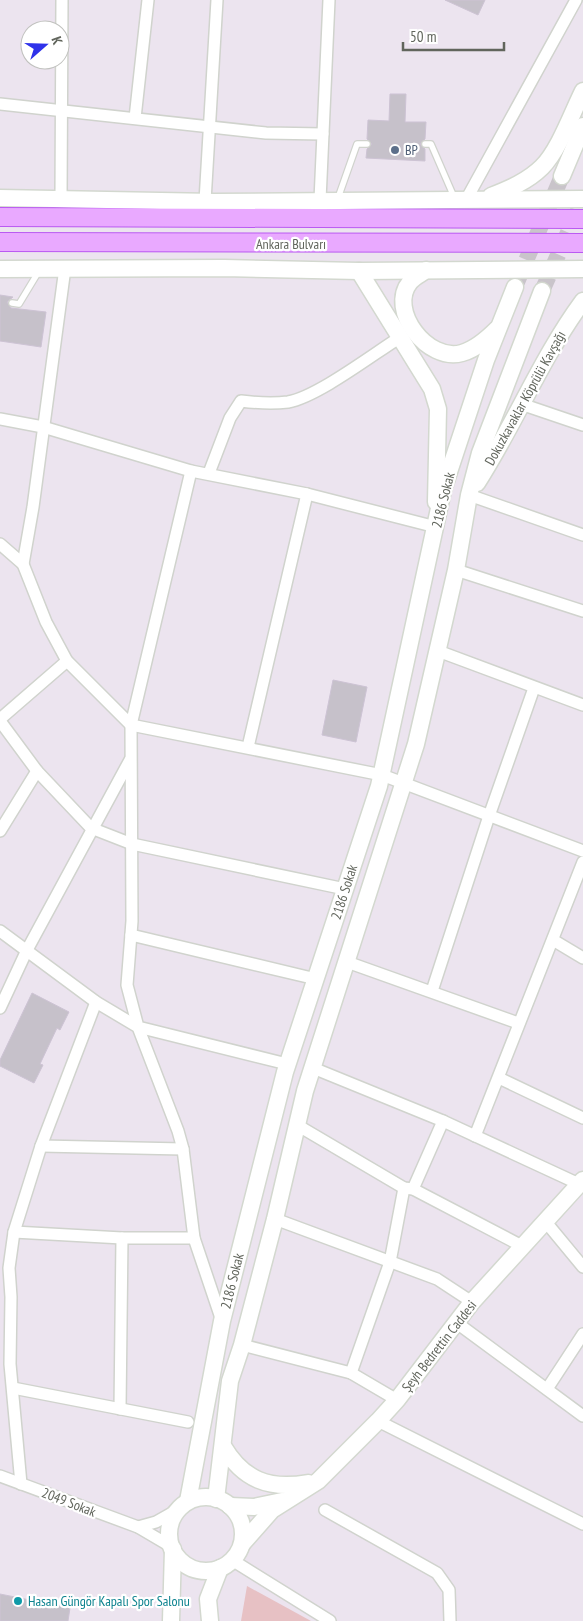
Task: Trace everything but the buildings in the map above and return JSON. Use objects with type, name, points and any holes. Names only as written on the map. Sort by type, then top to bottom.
[{"type":"main road","points":[[467,200],[512,188],[543,167],[556,146],[583,91]]},
{"type":"main road","points":[[562,176],[583,126]]},
{"type":"main road","points":[[0,198],[205,202],[577,199]]},
{"type":"main road","name":"Ankara Bulvarı","points":[[0,217],[583,219]]},
{"type":"main road","name":"Ankara Bulvarı","points":[[0,242],[583,244]]},
{"type":"main road","points":[[0,268],[224,268],[359,271],[583,269]]},
{"type":"main road","points":[[426,270],[409,283],[404,301],[410,325],[429,347],[449,354],[461,354],[486,340],[500,325]]},
{"type":"main road","points":[[359,271],[428,380],[438,409],[435,475],[436,527]]},
{"type":"main road","name":"2186 Sokak","points":[[184,1505],[222,1321],[287,1064],[382,775],[443,490],[486,360],[515,287]]},
{"type":"main road","name":"2186 Sokak","points":[[223,1503],[223,1446],[230,1381],[242,1345],[275,1219],[304,1092],[405,782],[438,651],[456,570],[469,495],[495,411],[542,290]]},
{"type":"main road","name":"Dokuzkavaklar Köprülü Kavşağı","points":[[469,495],[496,453],[564,327],[583,301]]},
{"type":"main road","name":"Şeyh Bedrettin Caddesi","points":[[242,1544],[255,1528],[284,1501],[318,1481],[378,1421],[397,1400],[472,1302],[581,1182]]},
{"type":"main road","points":[[223,1446],[232,1462],[243,1473],[260,1481],[290,1486],[318,1481]]},
{"type":"main road","points":[[171,1621],[172,1548],[169,1532],[172,1520],[184,1505],[200,1497],[223,1503],[240,1520],[243,1532],[242,1544],[226,1564],[208,1599],[210,1621]]},
{"type":"main road","name":"Şeyh Bedrettin Caddesi","points":[[223,1503],[254,1507],[284,1501]]},
{"type":"main road","points":[[172,1548],[184,1563],[194,1569],[206,1571],[226,1564]]},
{"type":"street","points":[[61,199],[63,110],[62,0]]},
{"type":"street","points":[[135,118],[148,0]]},
{"type":"street","points":[[205,202],[216,0]]},
{"type":"street","points":[[320,200],[329,0]]},
{"type":"street","points":[[467,200],[576,0]]},
{"type":"street","points":[[0,104],[266,133],[323,134]]},
{"type":"street","points":[[23,564],[44,427],[65,268]]},
{"type":"street","points":[[209,473],[230,418],[241,401],[261,403],[289,402],[311,394],[400,338]]},
{"type":"street","points":[[521,404],[583,425]]},
{"type":"street","points":[[0,420],[44,427],[191,471],[209,473],[307,494],[436,527]]},
{"type":"street","points":[[191,471],[131,726],[131,935],[127,985],[138,1027],[183,1149],[194,1238],[222,1321]]},
{"type":"street","points":[[248,747],[307,494]]},
{"type":"street","points":[[469,495],[583,535]]},
{"type":"street","points":[[0,544],[23,564],[46,622],[67,661],[131,726],[248,747],[382,775],[405,782],[583,851]]},
{"type":"street","points":[[456,570],[583,611]]},
{"type":"street","points":[[438,651],[583,705]]},
{"type":"street","points":[[67,661],[0,720],[38,771],[91,828],[132,844],[345,890]]},
{"type":"street","points":[[432,992],[489,816],[534,688]]},
{"type":"street","points":[[0,1008],[27,950],[91,828],[130,760]]},
{"type":"street","points":[[0,831],[38,771]]},
{"type":"street","points":[[475,1136],[499,1078],[518,1023],[580,878],[583,862]]},
{"type":"street","points":[[0,931],[96,1002],[138,1027],[287,1064]]},
{"type":"street","points":[[131,935],[316,979]]},
{"type":"street","points":[[553,940],[583,958]]},
{"type":"street","points":[[347,962],[518,1023]]},
{"type":"street","points":[[21,1484],[13,1388],[5,1362],[11,1297],[4,1265],[41,1146],[96,1002]]},
{"type":"street","points":[[313,1068],[443,1121],[581,1182]]},
{"type":"street","points":[[499,1078],[581,1114]]},
{"type":"street","points":[[351,1373],[390,1262],[408,1188],[443,1121]]},
{"type":"street","points":[[297,1125],[408,1188],[522,1246]]},
{"type":"street","points":[[41,1146],[183,1149]]},
{"type":"street","points":[[275,1219],[437,1279],[472,1302]]},
{"type":"street","points":[[545,1220],[583,1267]]},
{"type":"street","points":[[14,1232],[122,1238],[194,1238]]},
{"type":"street","points":[[120,1409],[122,1238]]},
{"type":"street","points":[[457,1323],[583,1416]]},
{"type":"street","points":[[547,1389],[583,1334]]},
{"type":"street","points":[[242,1345],[351,1373],[397,1400]]},
{"type":"street","points":[[13,1388],[188,1422]]},
{"type":"street","points":[[378,1421],[583,1524]]},
{"type":"street","name":"2049 Sokak","points":[[0,1476],[138,1527],[172,1548]]},
{"type":"street","points":[[138,1527],[156,1522],[184,1505]]},
{"type":"street","points":[[325,1510],[437,1573],[449,1590],[450,1621]]},
{"type":"street","points":[[226,1564],[330,1621]]},
{"type":"lane","points":[[337,200],[357,144],[367,144]]},
{"type":"lane","points":[[425,144],[431,144],[467,200]]},
{"type":"lane","points":[[12,303],[19,304],[41,268]]},
{"type":"shaded area","points":[[247,1586],[311,1621],[241,1621]]},
{"type":"tunnel","points":[[517,282],[562,176]]},
{"type":"tunnel","points":[[542,291],[583,199]]},
{"type":"place","name":"BP","points":[[395,150]]},
{"type":"place","name":"Hasan Güngör Kapalı Spor Salonu","points":[[18,1601]]}]
